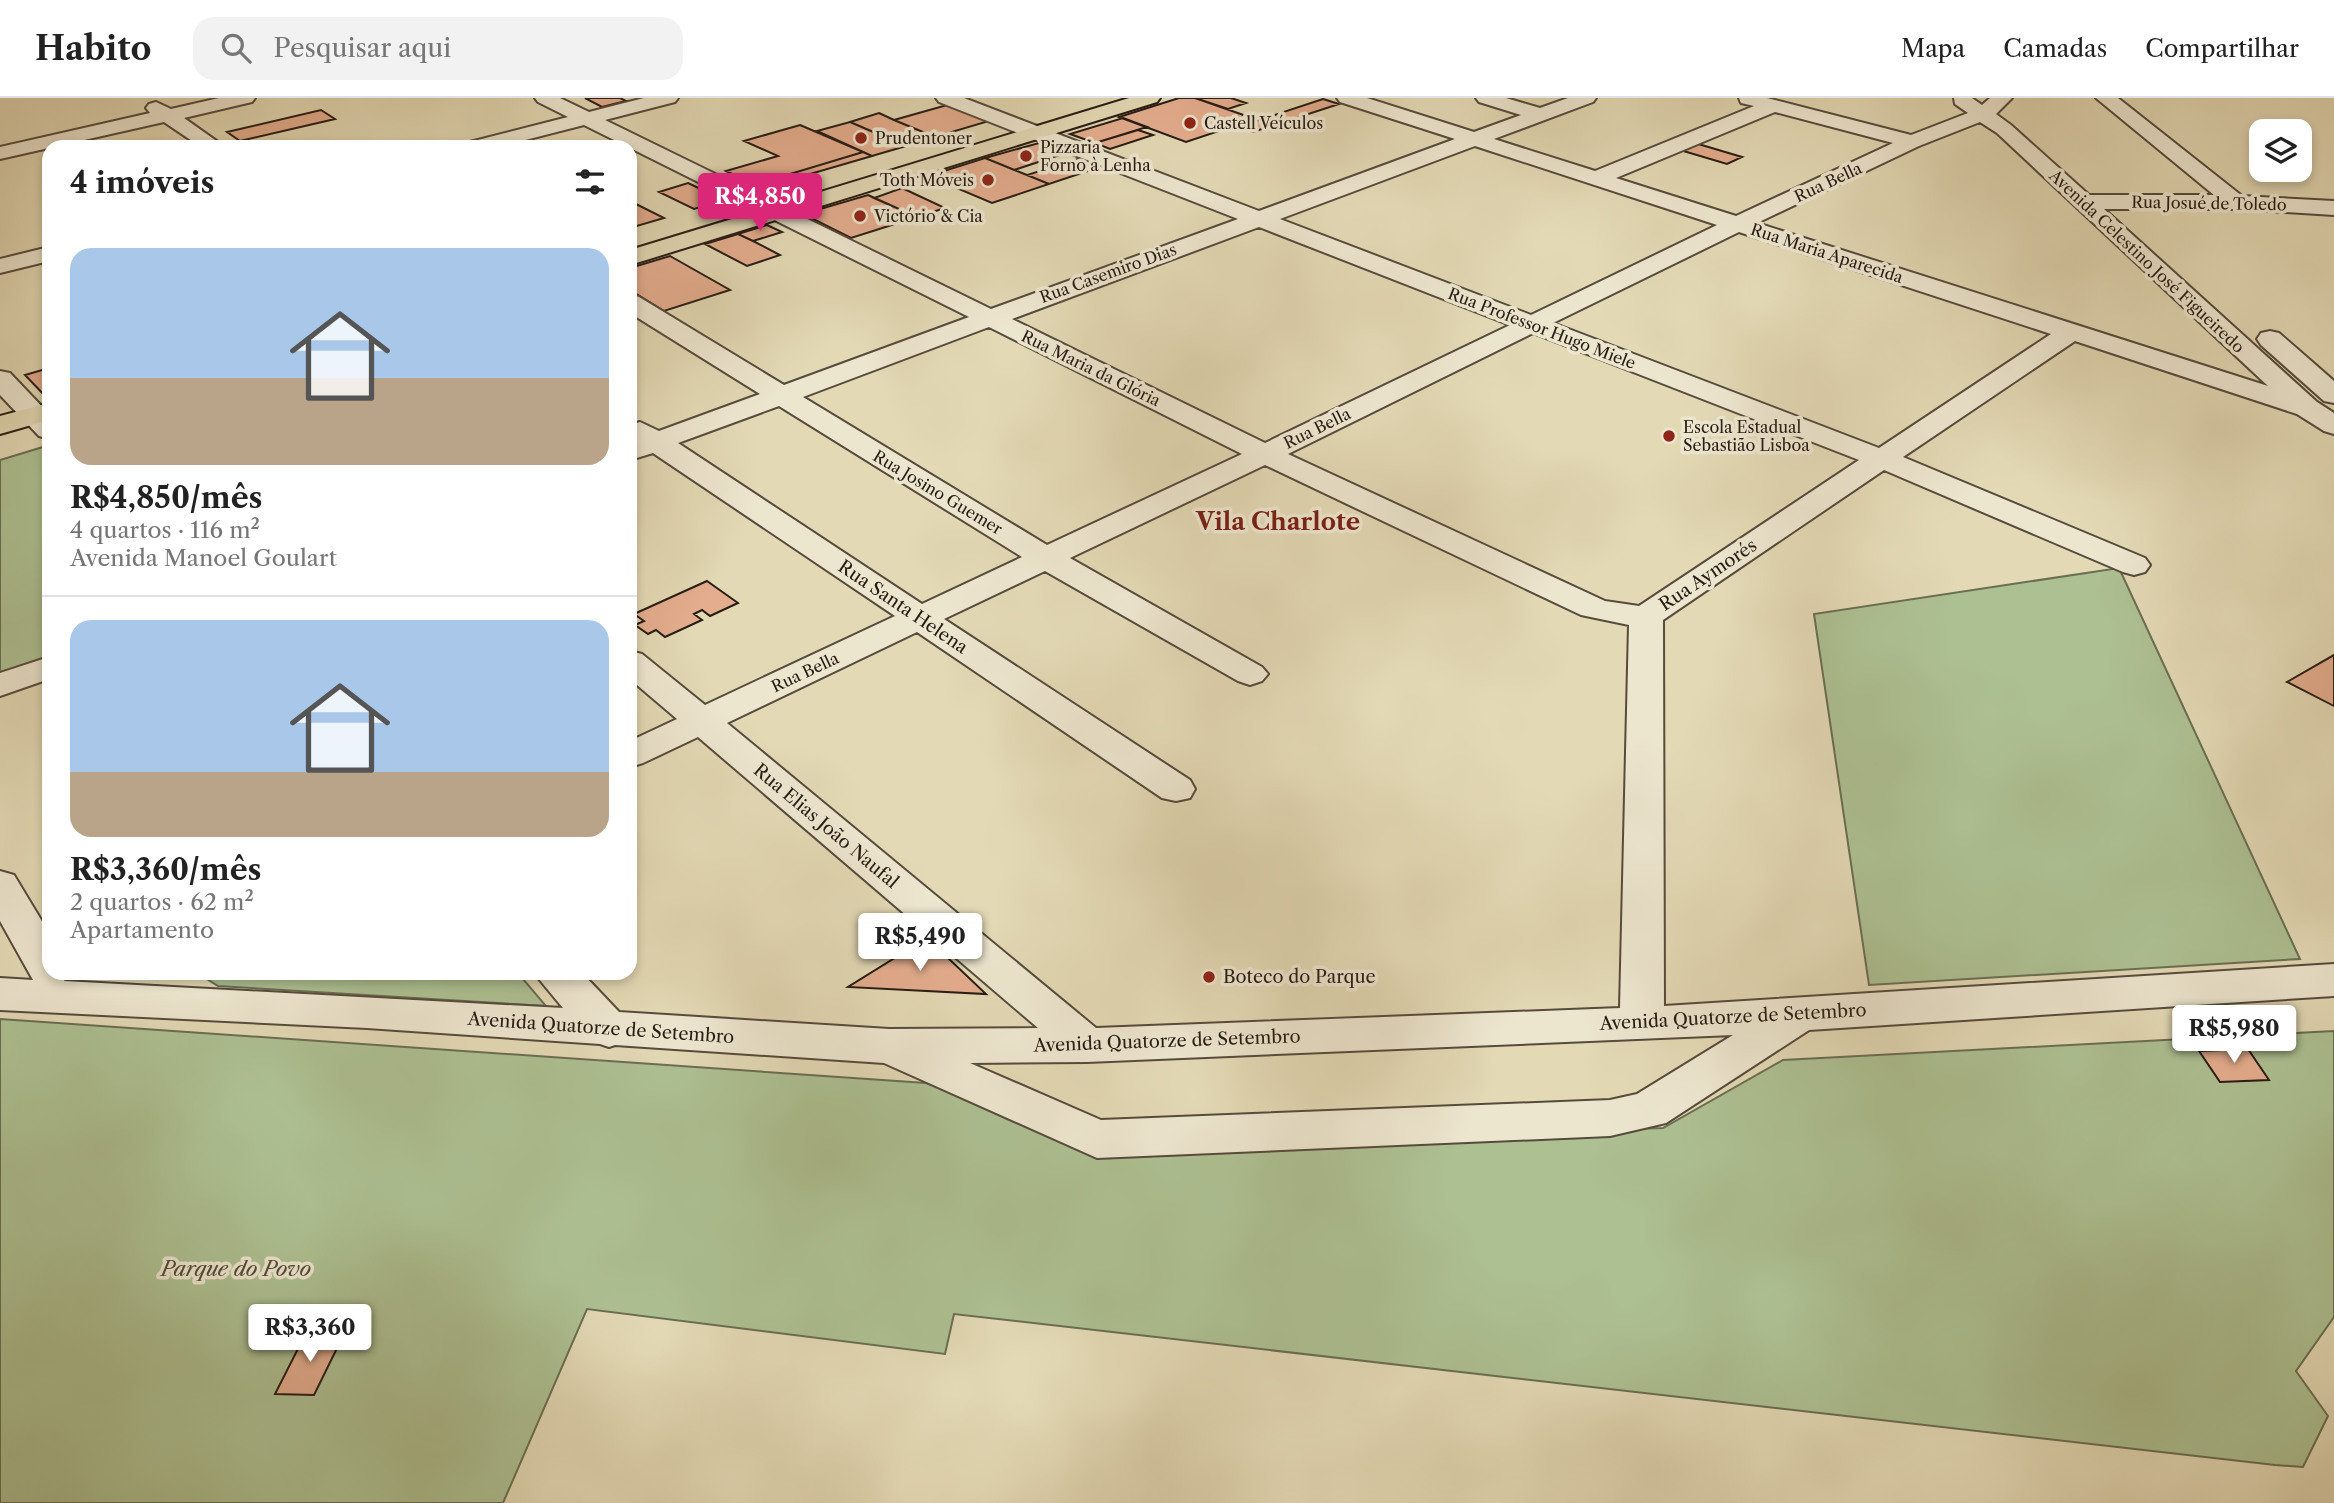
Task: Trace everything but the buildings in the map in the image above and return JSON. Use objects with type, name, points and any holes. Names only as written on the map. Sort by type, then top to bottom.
[{"type":"main road","points":[[637,236],[1099,98]]},
{"type":"main road","points":[[637,256],[1150,98]]},
{"type":"main road","points":[[0,425],[42,423]]},
{"type":"main road","points":[[0,451],[42,425]]},
{"type":"street","points":[[141,98],[204,140]]},
{"type":"street","points":[[58,140],[245,98]]},
{"type":"street","name":"Rua Maria da Glória","points":[[545,98],[628,140]]},
{"type":"street","points":[[501,140],[668,98]]},
{"type":"street","name":"Rua Professor Hugo Miele","points":[[946,98],[1882,459],[2134,565]]},
{"type":"street","name":"Rua Maria Aparecida","points":[[1347,98],[2307,408]]},
{"type":"street","points":[[1486,98],[1541,115]]},
{"type":"street","name":"Rua Casemiro Dias","points":[[638,439],[779,396],[1586,98]]},
{"type":"street","points":[[1743,98],[1912,142]]},
{"type":"street","name":"Avenida Celestino José Figueiredo","points":[[1959,98],[1996,102],[2147,230]]},
{"type":"street","points":[[2106,98],[2236,202]]},
{"type":"street","name":"Avenida Celestino José Figueiredo","points":[[1996,102],[2084,202],[2307,408],[2334,425]]},
{"type":"street","name":"Rua Bella","points":[[637,752],[1265,454],[1737,224],[1996,102]]},
{"type":"street","points":[[1597,178],[1772,106]]},
{"type":"street","points":[[0,153],[42,144]]},
{"type":"street","name":"Rua Maria da Glória","points":[[637,144],[1265,454],[1593,608],[1620,615],[1646,616]]},
{"type":"street","name":"Rua Josué de Toledo","points":[[2084,202],[2236,202],[2334,208]]},
{"type":"street","points":[[0,266],[42,256]]},
{"type":"street","name":"Rua Josino Guemer","points":[[637,306],[1046,558],[1251,674]]},
{"type":"street","name":"Avenida Celestino José Figueiredo","points":[[2251,322],[2334,395]]},
{"type":"street","name":"Rua Aymorés","points":[[1642,1024],[1646,616],[2073,331]]},
{"type":"street","points":[[0,379],[42,420]]},
{"type":"street","name":"Rua Santa Helena","points":[[638,439],[918,618],[1177,789]]},
{"type":"street","name":"Rua Elias João Naufal","points":[[637,667],[1087,1045]]},
{"type":"street","points":[[0,685],[42,670]]},
{"type":"street","points":[[0,885],[42,958]]},
{"type":"street","name":"Avenida Quatorze de Setembro","points":[[0,994],[55,980],[117,1000],[367,1012],[609,1030],[889,1046],[1087,1045],[1642,1024],[2334,980]]},
{"type":"street","points":[[117,1000],[158,980]]},
{"type":"street","points":[[563,980],[609,1030]]},
{"type":"street","points":[[889,1046],[1097,1139],[1610,1118],[1649,1110],[1802,1013]]},
{"type":"green space","points":[[42,447],[42,660],[0,675],[0,460]]},
{"type":"green space","points":[[2119,568],[2300,959],[1869,985],[1814,614]]},
{"type":"green space","points":[[209,980],[524,980],[546,1006],[218,986]]},
{"type":"green space","name":"Parque do Povo","points":[[0,1019],[926,1083],[1102,1144],[1663,1128],[1783,1060],[2334,1031],[2334,1317],[2296,1371],[2328,1416],[2303,1467],[954,1314],[945,1354],[587,1309],[503,1503],[0,1503]]},
{"type":"place","name":"Castell Veículos","points":[[1190,123]]},
{"type":"place","name":"Prudentoner","points":[[861,138]]},
{"type":"place","name":"Pizzaria Forno à Lenha","points":[[1026,156]]},
{"type":"place","name":"Toth Móveis","points":[[988,180]]},
{"type":"place","name":"Victório & Cia","points":[[860,216]]},
{"type":"place","name":"Escola Estadual Sebastião Lisboa","points":[[1669,436]]},
{"type":"place","name":"Boteco do Parque","points":[[1209,977]]},
{"type":"district","name":"Vila Charlote","points":[[1278,522]]}]
